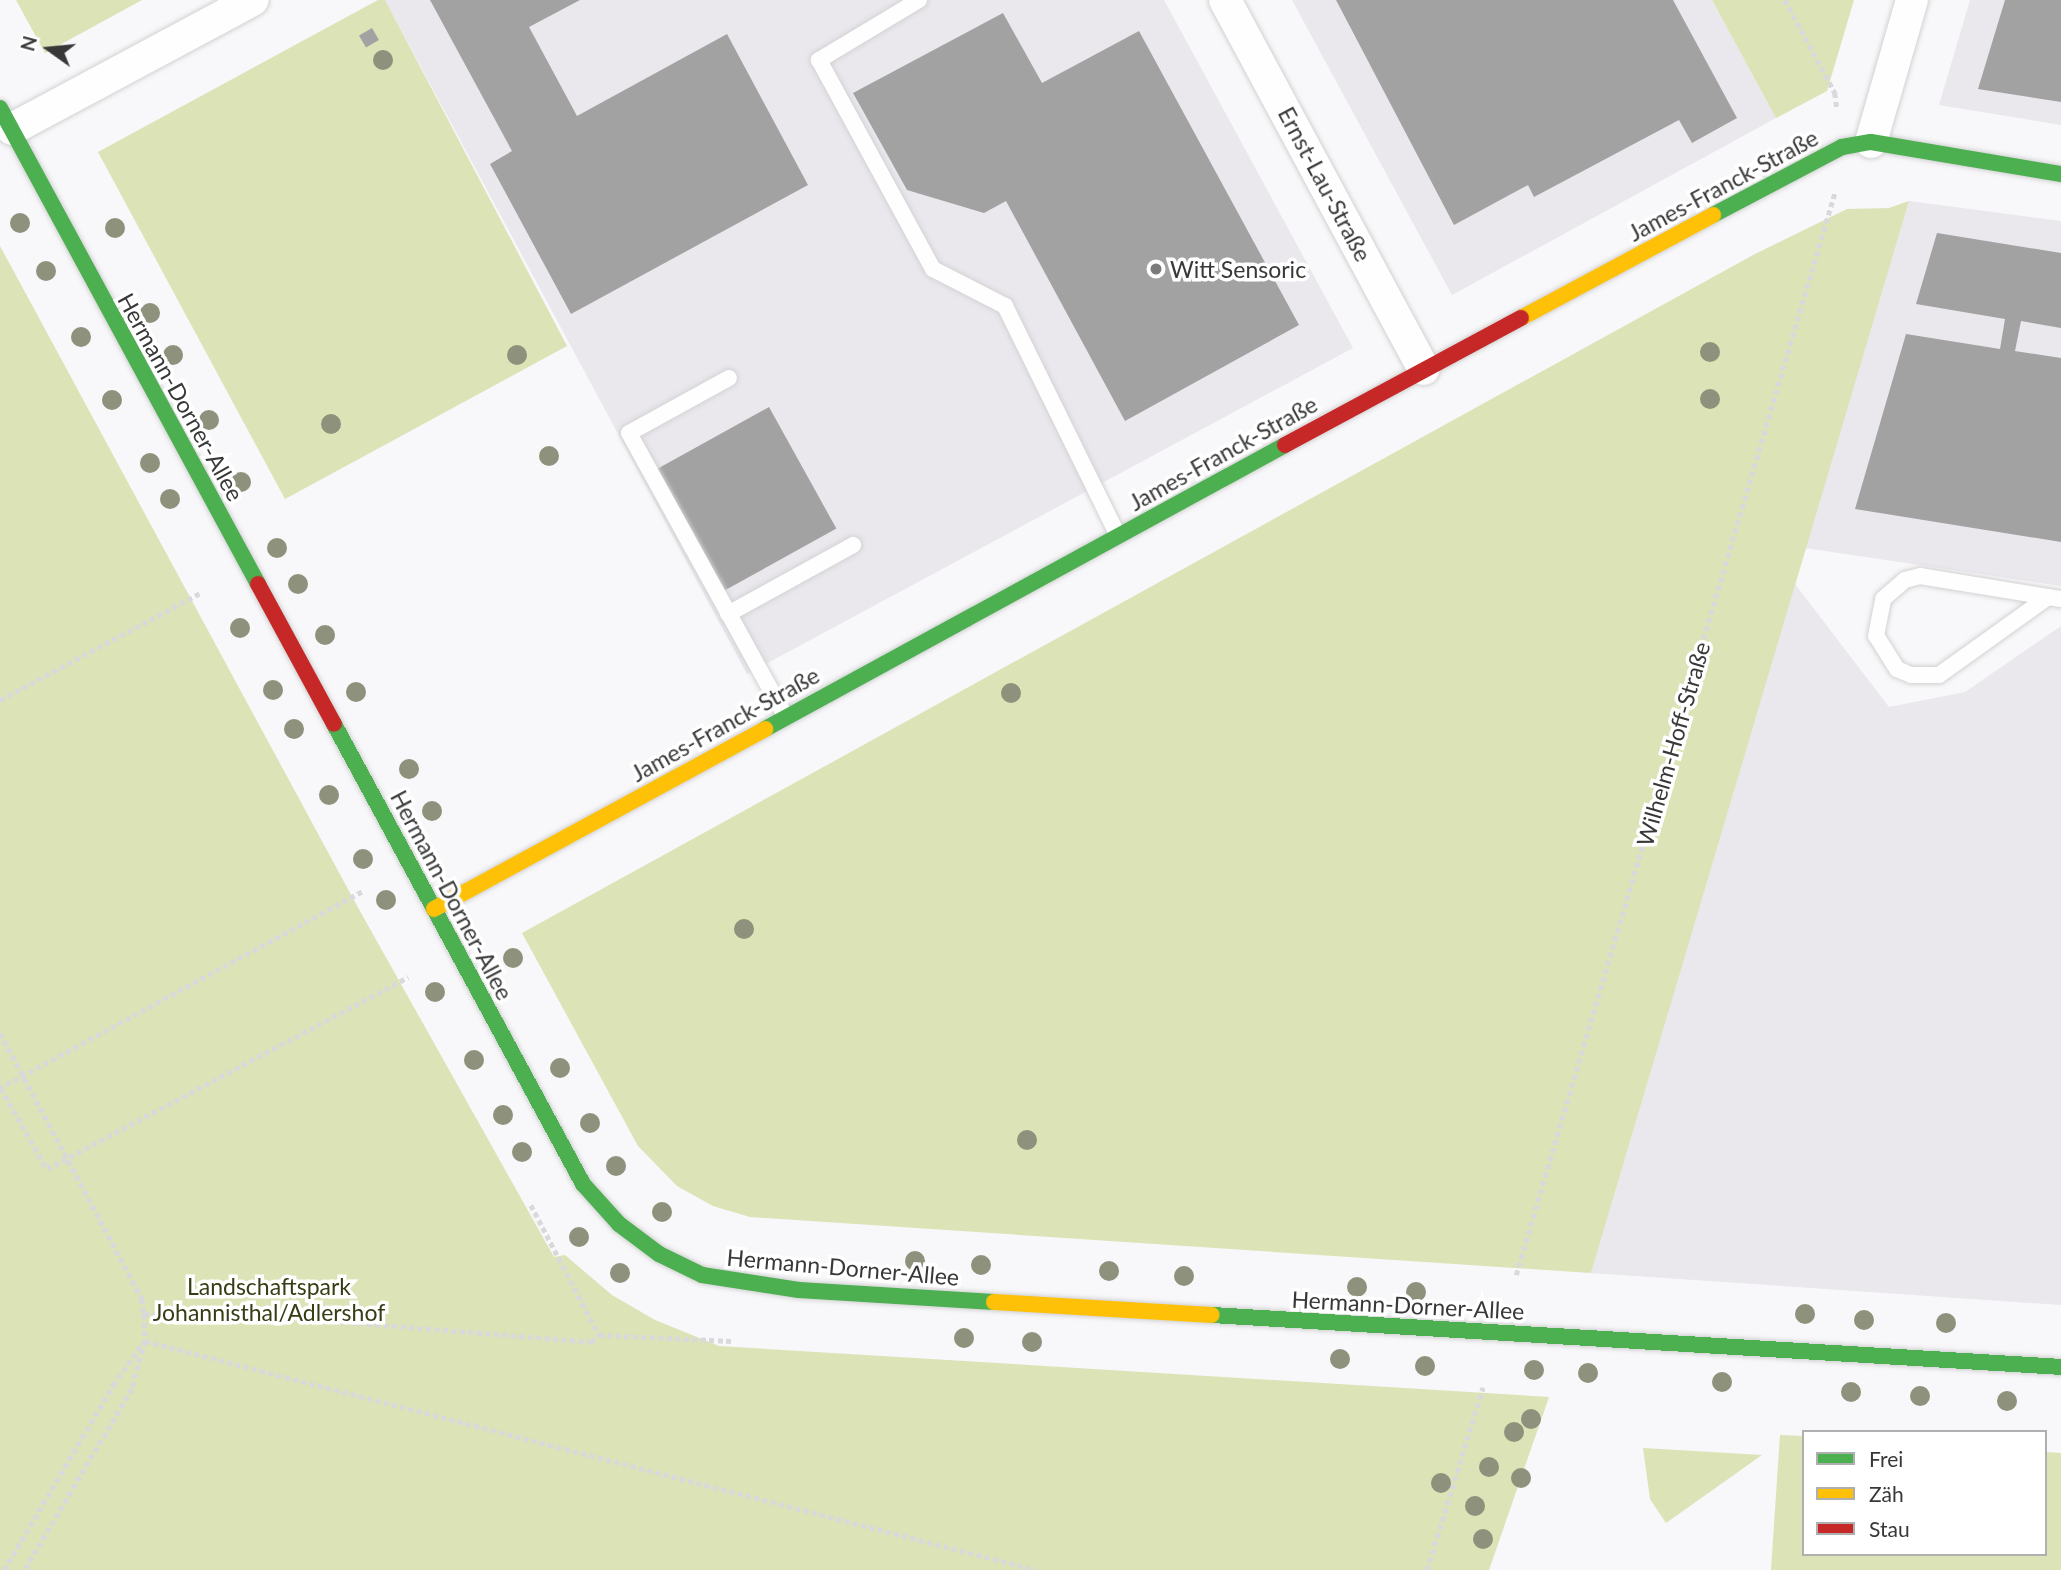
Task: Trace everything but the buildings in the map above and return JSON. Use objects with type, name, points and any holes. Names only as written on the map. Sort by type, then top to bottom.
[{"type":"street","points":[[6,118],[253,0]]},
{"type":"street","name":"Ernst-Lau-Straße","points":[[1225,0],[1424,369]]},
{"type":"street","points":[[1871,142],[1912,0]]},
{"type":"street","name":"Hermann-Dorner-Allee","points":[[6,118],[583,1184],[639,1240],[702,1275],[799,1290],[2061,1367]]},
{"type":"street","name":"James-Franck-Straße","points":[[433,909],[1424,369],[1842,147],[1871,142],[2061,174]]},
{"type":"lane","points":[[919,0],[819,60],[933,268],[1005,306],[1118,536]]},
{"type":"lane","points":[[729,378],[629,433],[786,717]]},
{"type":"lane","points":[[729,614],[853,545]]},
{"type":"lane","points":[[1920,576],[2054,598],[1939,675],[1911,675],[1897,669],[1876,636],[1883,599],[1905,580],[1920,576]]},
{"type":"path","points":[[1785,0],[1835,93],[1837,116]]},
{"type":"path","name":"Wilhelm-Hoff-Straße","points":[[1517,1275],[1830,212]]},
{"type":"path","points":[[0,701],[200,593]]},
{"type":"path","points":[[362,892],[1,1088],[47,1169],[408,977]]},
{"type":"path","points":[[0,1034],[69,1158],[142,1299],[144,1314],[145,1341],[132,1389],[25,1570]]},
{"type":"path","points":[[531,1205],[599,1335]]},
{"type":"path","points":[[144,1314],[282,1317],[590,1342],[599,1335],[732,1341]]},
{"type":"path","points":[[4,1570],[113,1385],[145,1341]]},
{"type":"path","points":[[145,1341],[1036,1570]]},
{"type":"path","points":[[1427,1570],[1483,1387]]},
{"type":"shaded area","points":[[385,0],[1164,0],[1353,348],[747,674]]},
{"type":"shaded area","points":[[1292,0],[1712,0],[1776,118],[1452,295]]},
{"type":"shaded area","points":[[1970,0],[2061,0],[2061,125],[1939,105]]},
{"type":"shaded area","points":[[1909,201],[2061,221],[2061,586],[1805,548]]},
{"type":"shaded area","points":[[1795,584],[1889,707],[1965,692],[2061,626],[2061,1305],[1591,1273]]},
{"type":"green space","points":[[16,0],[142,0],[45,53]]},
{"type":"green space","points":[[378,0],[385,0],[567,346],[285,499],[98,152]]},
{"type":"green space","points":[[1712,0],[1854,0],[1827,91],[1776,118]]},
{"type":"green space","points":[[1909,201],[1591,1273],[750,1217],[713,1206],[677,1186],[638,1146],[522,933],[1755,254],[1847,209],[1889,208]]},
{"type":"green space","name":"Landschaftspark Johannisthal/Adlershof","points":[[0,246],[356,904],[554,1257],[565,1255],[612,1295],[655,1320],[719,1346],[1549,1397],[1489,1570],[0,1570]]},
{"type":"green space","points":[[1780,1435],[1802,1436],[1802,1556],[2047,1556],[2047,1452],[2061,1453],[2061,1570],[1771,1570]]},
{"type":"green space","points":[[1643,1448],[1762,1455],[1666,1523],[1650,1499]]},
{"type":"traffic: fast","points":[[0,108],[258,584]]},
{"type":"traffic: fast","points":[[1713,215],[1842,147],[1871,142],[2061,174]]},
{"type":"traffic: fast","points":[[765,729],[1285,445]]},
{"type":"traffic: fast","points":[[334,724],[583,1184],[619,1224],[659,1254],[702,1275],[799,1290],[994,1302]]},
{"type":"traffic: fast","points":[[1212,1315],[2061,1367]]},
{"type":"traffic: slow","points":[[1521,318],[1713,215]]},
{"type":"traffic: slow","points":[[434,909],[765,729]]},
{"type":"traffic: slow","points":[[994,1302],[1212,1315]]},
{"type":"traffic: jam","points":[[1285,445],[1521,318]]},
{"type":"traffic: jam","points":[[258,584],[334,724]]},
{"type":"place","name":"Witt Sensoric","points":[[1156,269]]}]
